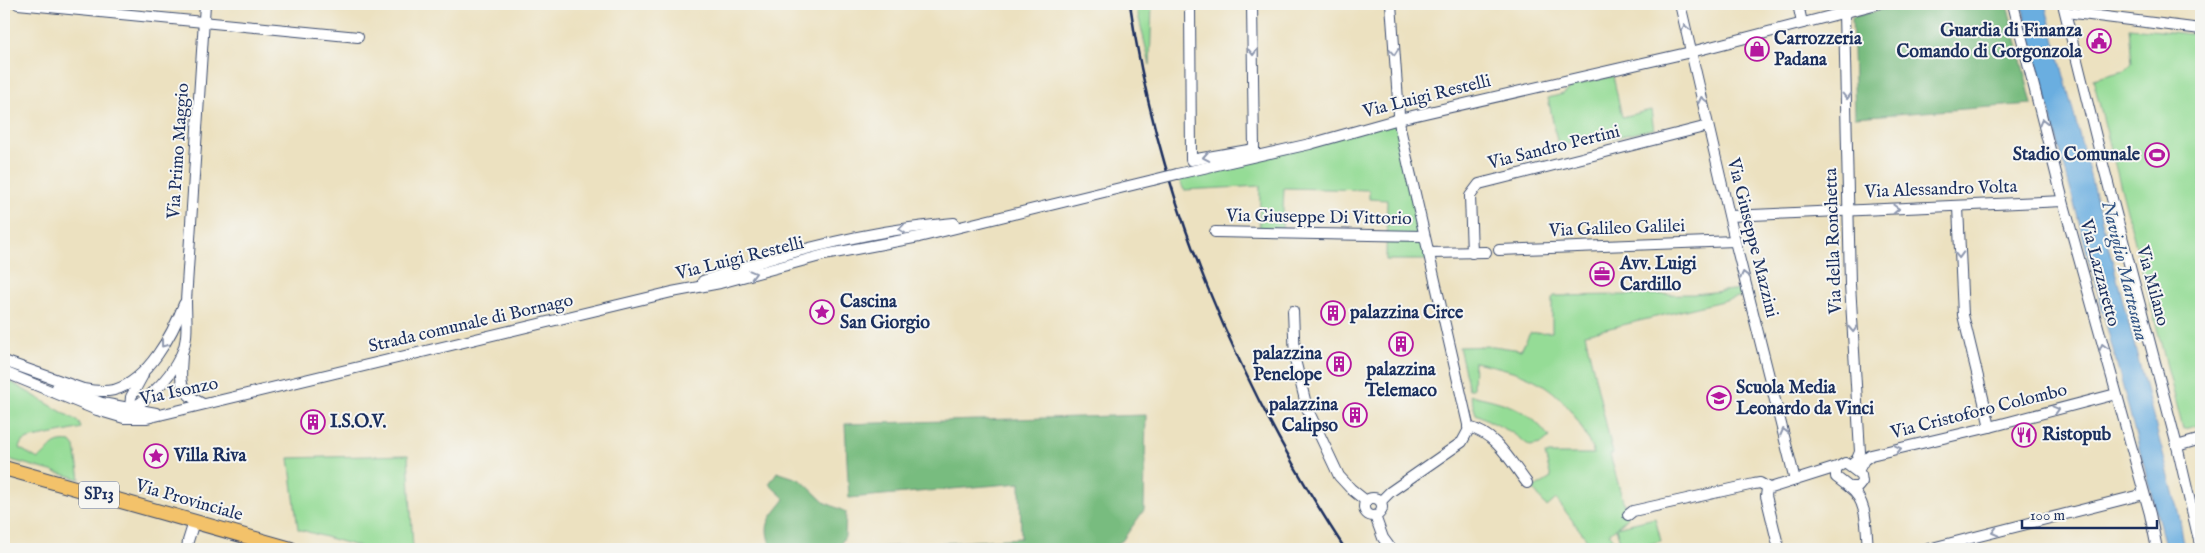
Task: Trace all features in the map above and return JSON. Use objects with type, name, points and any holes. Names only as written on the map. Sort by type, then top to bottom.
[{"type":"main road","name":"Via Provinciale","points":[[4,468],[291,549]]},
{"type":"street","points":[[18,4],[358,37]]},
{"type":"street","name":"Via Primo Maggio","points":[[203,404],[186,394],[180,380],[187,326],[186,301],[205,4]]},
{"type":"street","points":[[1190,4],[1191,160],[1254,149],[1252,4]]},
{"type":"street","name":"Via Giuseppe Di Vittorio","points":[[1391,4],[1400,128],[1423,236],[1468,427]]},
{"type":"street","name":"Via Giuseppe Mazzini","points":[[1680,4],[1795,480]]},
{"type":"street","points":[[1798,4],[1802,23]]},
{"type":"street","name":"Via Luigi Restelli","points":[[672,292],[720,283],[824,255],[919,237],[1177,174],[1310,144],[1399,119],[1691,52],[1877,4]]},
{"type":"street","name":"Via Lazzaretto","points":[[2013,4],[2062,201],[2144,494],[2157,549]]},
{"type":"street","points":[[2064,8],[2201,29]]},
{"type":"street","name":"Via Milano","points":[[2064,8],[2177,446],[2201,549]]},
{"type":"street","name":"Via della Ronchetta","points":[[1844,12],[1850,284],[1860,452],[1854,468]]},
{"type":"street","name":"Via Sandro Pertini","points":[[1472,253],[1470,196],[1479,184],[1708,126]]},
{"type":"street","name":"Via Alessandro Volta","points":[[1730,216],[2062,201]]},
{"type":"street","points":[[1958,207],[1963,315],[1990,428]]},
{"type":"street","name":"Via Giuseppe Di Vittorio","points":[[1215,232],[1423,236]]},
{"type":"street","name":"Via Galileo Galilei","points":[[1500,250],[1736,241]]},
{"type":"street","points":[[1428,253],[1486,252]]},
{"type":"street","name":"Strada comunale di Bornago","points":[[278,387],[672,292]]},
{"type":"street","name":"Via Primo Maggio","points":[[130,408],[131,398],[145,369],[168,339],[186,301]]},
{"type":"street","points":[[1293,312],[1295,360],[1307,408],[1339,476],[1366,501]]},
{"type":"street","name":"Via Primo Maggio","points":[[130,408],[150,396],[168,375],[182,354]]},
{"type":"street","points":[[4,363],[69,392],[102,403],[160,414]]},
{"type":"street","name":"Via Primo Maggio","points":[[4,363],[66,384],[95,391],[114,390],[122,387],[145,369]]},
{"type":"street","name":"Via Isonzo","points":[[4,372],[73,402],[124,418],[147,418],[278,387]]},
{"type":"street","name":"Via Cristoforo Colombo","points":[[1854,468],[1871,455],[1990,428],[2116,394]]},
{"type":"street","points":[[73,402],[122,412],[130,408]]},
{"type":"street","points":[[130,408],[138,418]]},
{"type":"street","points":[[1381,501],[1390,492],[1462,442],[1468,427],[1478,429],[1489,435],[1527,483]]},
{"type":"street","points":[[2177,446],[2201,439]]},
{"type":"street","points":[[1628,515],[1633,511],[1754,484],[1760,483],[1768,488],[1812,476],[1837,467],[1842,463],[1854,468],[1862,476],[1863,507],[1868,549]]},
{"type":"street","points":[[1837,467],[1835,474],[1840,482]]},
{"type":"street","points":[[1812,476],[1829,477],[1850,488],[1858,496],[1863,507]]},
{"type":"street","points":[[1850,488],[1857,488],[1862,482]]},
{"type":"street","points":[[1768,488],[1766,496],[1779,549]]},
{"type":"street","points":[[1928,549],[2144,494]]},
{"type":"street","points":[[1366,501],[1374,498],[1381,501]]},
{"type":"street","points":[[1366,501],[1364,507],[1366,512],[1368,515],[1375,516],[1381,513],[1383,509],[1381,501]]},
{"type":"street","points":[[1375,516],[1383,538],[1391,549]]},
{"type":"street","points":[[188,549],[188,541],[194,522]]},
{"type":"green space","points":[[1136,4],[1152,4],[1150,65],[1137,10]]},
{"type":"green space","points":[[1905,4],[2007,4],[2032,104],[1855,117],[1852,17]]},
{"type":"green space","name":"Stadio Comunale","points":[[2129,28],[2201,35],[2201,425],[2183,429],[2093,79],[2124,71],[2132,63]]},
{"type":"green space","points":[[1613,76],[1622,117],[1651,110],[1654,130],[1582,145],[1581,141],[1558,146],[1548,98],[1563,94],[1574,85]]},
{"type":"green space","points":[[1400,120],[1429,260],[1386,260],[1387,200],[1369,199],[1369,190],[1284,188],[1282,233],[1259,233],[1260,186],[1184,190],[1179,180]]},
{"type":"green space","points":[[1742,289],[1743,296],[1585,334],[1613,454],[1610,455],[1628,518],[1616,527],[1655,518],[1661,541],[1630,549],[1622,549],[1616,528],[1609,533],[1620,549],[1578,549],[1588,541],[1556,499],[1547,507],[1533,489],[1551,478],[1545,454],[1594,454],[1574,415],[1562,400],[1549,389],[1534,380],[1497,367],[1474,362],[1473,389],[1469,389],[1459,347],[1493,346],[1521,350],[1530,333],[1552,332],[1552,299],[1554,296],[1694,294]]},
{"type":"green space","points":[[4,378],[79,422],[81,428],[28,439],[21,443],[19,448],[38,459],[51,446],[59,442],[71,442],[75,447],[80,479],[4,458]]},
{"type":"green space","points":[[1470,395],[1494,400],[1524,413],[1533,419],[1549,437],[1541,444],[1530,446],[1511,432],[1476,414]]},
{"type":"green space","points":[[1146,415],[1144,510],[1122,541],[1106,549],[855,549],[1021,538],[1020,483],[849,498],[845,424]]},
{"type":"green space","points":[[408,455],[413,549],[367,549],[298,529],[289,458]]},
{"type":"green space","points":[[777,472],[801,480],[824,502],[846,512],[845,536],[838,549],[772,549],[767,527],[771,517],[785,499],[769,484]]},
{"type":"water","points":[[2023,4],[2045,4],[2179,515],[2185,549],[2166,549],[2024,15]]},
{"type":"railway","points":[[1130,4],[1143,77],[1160,148],[1182,219],[1208,288],[1237,356],[1270,422],[1306,486],[1345,549]]},
{"type":"place","name":"Guardia di Finanza Comando di Gorgonzola","points":[[2099,41]]},
{"type":"place","name":"Carrozzeria Padana","points":[[1757,49]]},
{"type":"place","name":"Stadio Comunale","points":[[2157,155]]},
{"type":"place","name":"Avv. Luigi Cardillo","points":[[1602,274]]},
{"type":"place","name":"Cascina San Giorgio","points":[[822,312]]},
{"type":"place","name":"palazzina Circe","points":[[1333,313]]},
{"type":"place","name":"palazzina Telemaco","points":[[1401,344]]},
{"type":"place","name":"palazzina Penelope","points":[[1339,364]]},
{"type":"place","name":"Scuola Media Leonardo da Vinci","points":[[1719,398]]},
{"type":"place","name":"palazzina Calipso","points":[[1355,415]]},
{"type":"place","name":"I.S.O.V.","points":[[313,422]]},
{"type":"place","name":"Ristopub","points":[[2024,435]]},
{"type":"place","name":"Villa Riva","points":[[156,456]]},
{"type":"water label","name":"Naviglio Martesana","points":[[2124,271]]}]
